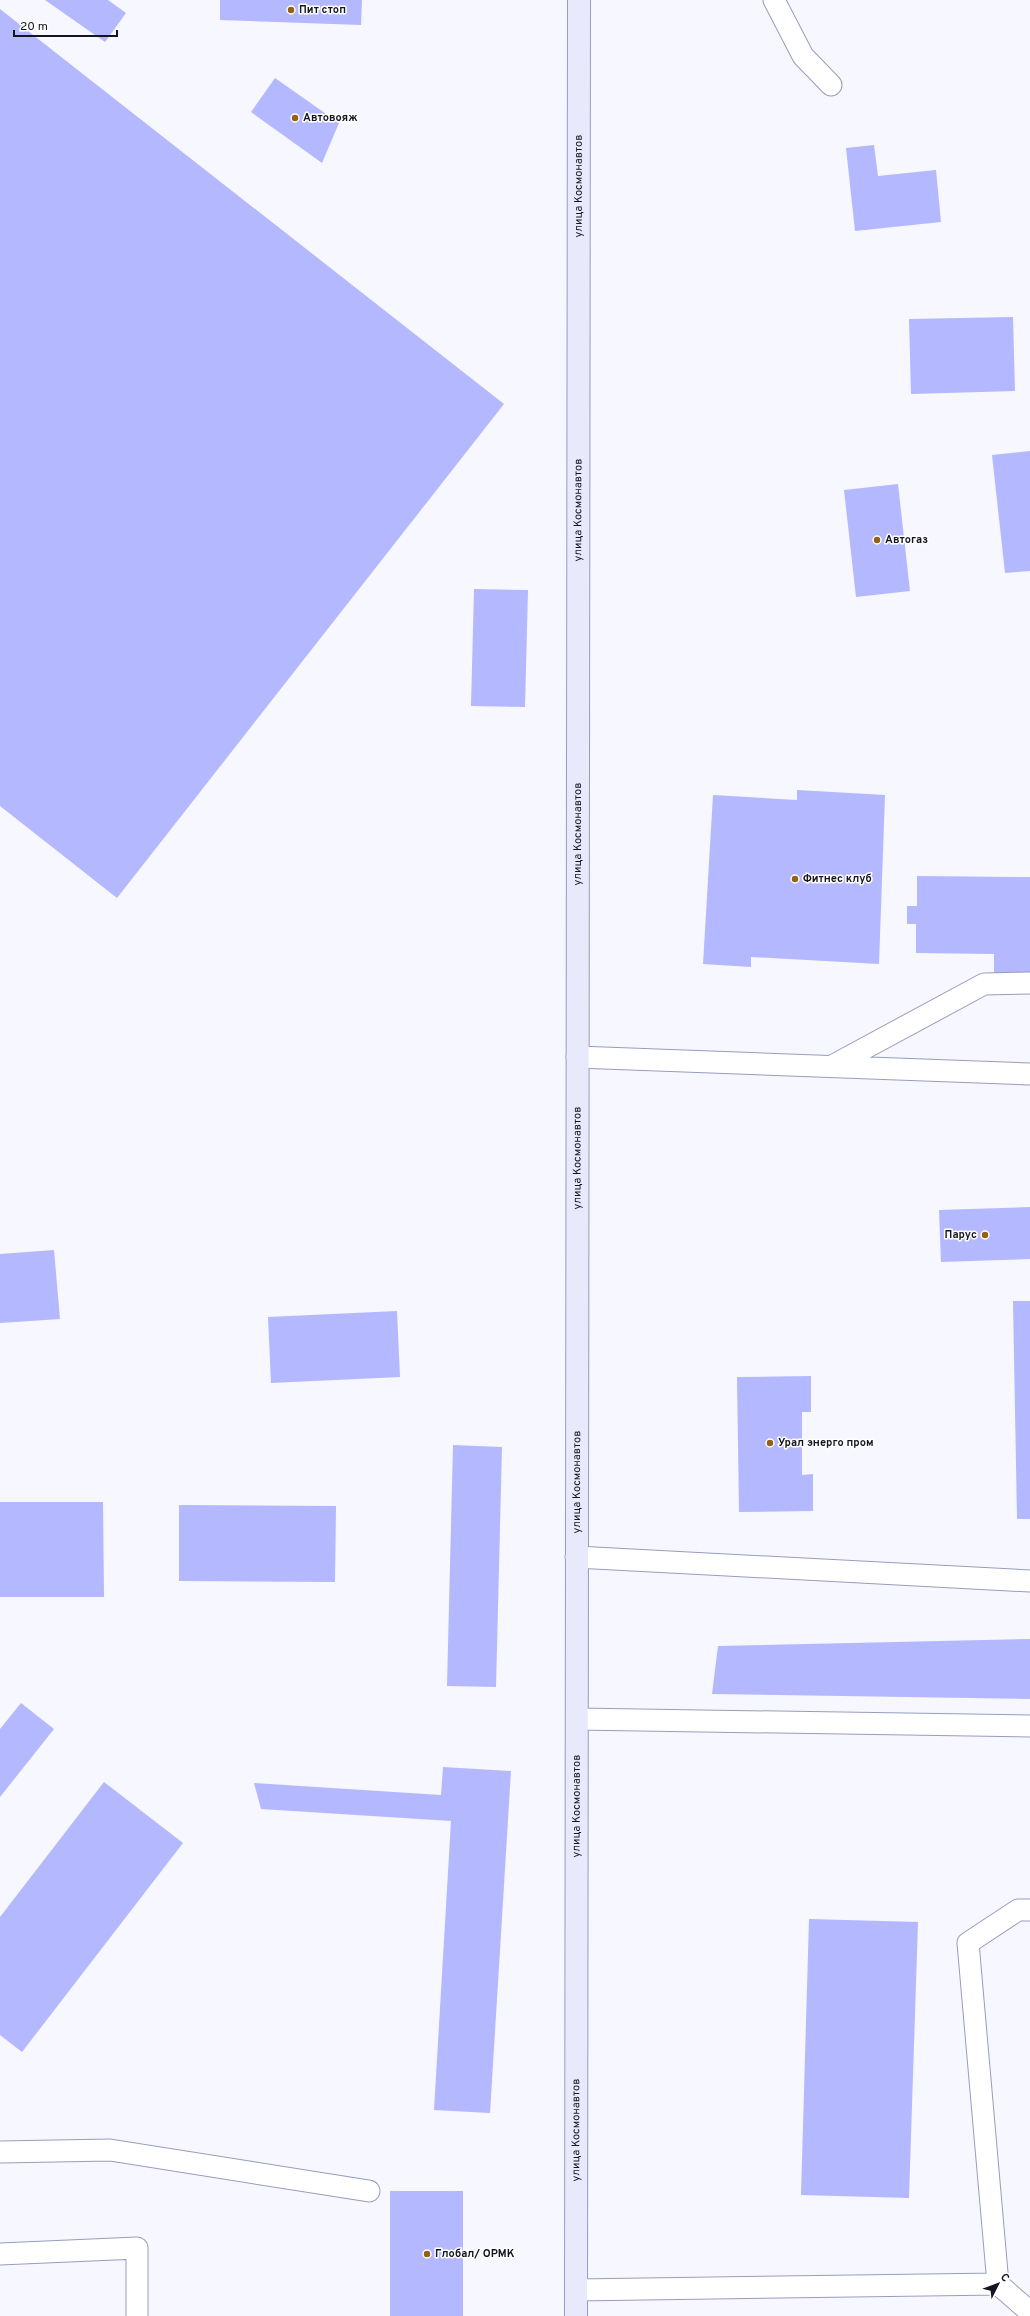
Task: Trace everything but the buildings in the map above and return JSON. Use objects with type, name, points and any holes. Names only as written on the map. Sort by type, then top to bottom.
[{"type":"main road","name":"улица Космонавтов","points":[[576,2316],[579,0]]},
{"type":"lane","points":[[774,0],[803,56],[831,85]]},
{"type":"lane","points":[[831,1067],[984,984],[1030,983]]},
{"type":"lane","points":[[577,1057],[1030,1074]]},
{"type":"lane","points":[[576,1557],[1030,1581]]},
{"type":"lane","points":[[577,1719],[1030,1726]]},
{"type":"lane","points":[[998,2284],[968,1943],[1018,1910],[1030,1910]]},
{"type":"lane","points":[[0,2152],[110,2150],[369,2191]]},
{"type":"lane","points":[[0,2254],[137,2248],[137,2316]]},
{"type":"lane","points":[[576,2290],[998,2284],[1030,2312]]},
{"type":"place","name":"Пит стоп","points":[[291,10]]},
{"type":"place","name":"Автовояж","points":[[295,118]]},
{"type":"place","name":"Автогаз","points":[[877,540]]},
{"type":"place","name":"Фитнес клуб","points":[[795,879]]},
{"type":"place","name":"Парус","points":[[985,1235]]},
{"type":"place","name":"Урал энерго пром","points":[[770,1443]]},
{"type":"place","name":"Глобал/ ОРМК","points":[[427,2254]]}]
